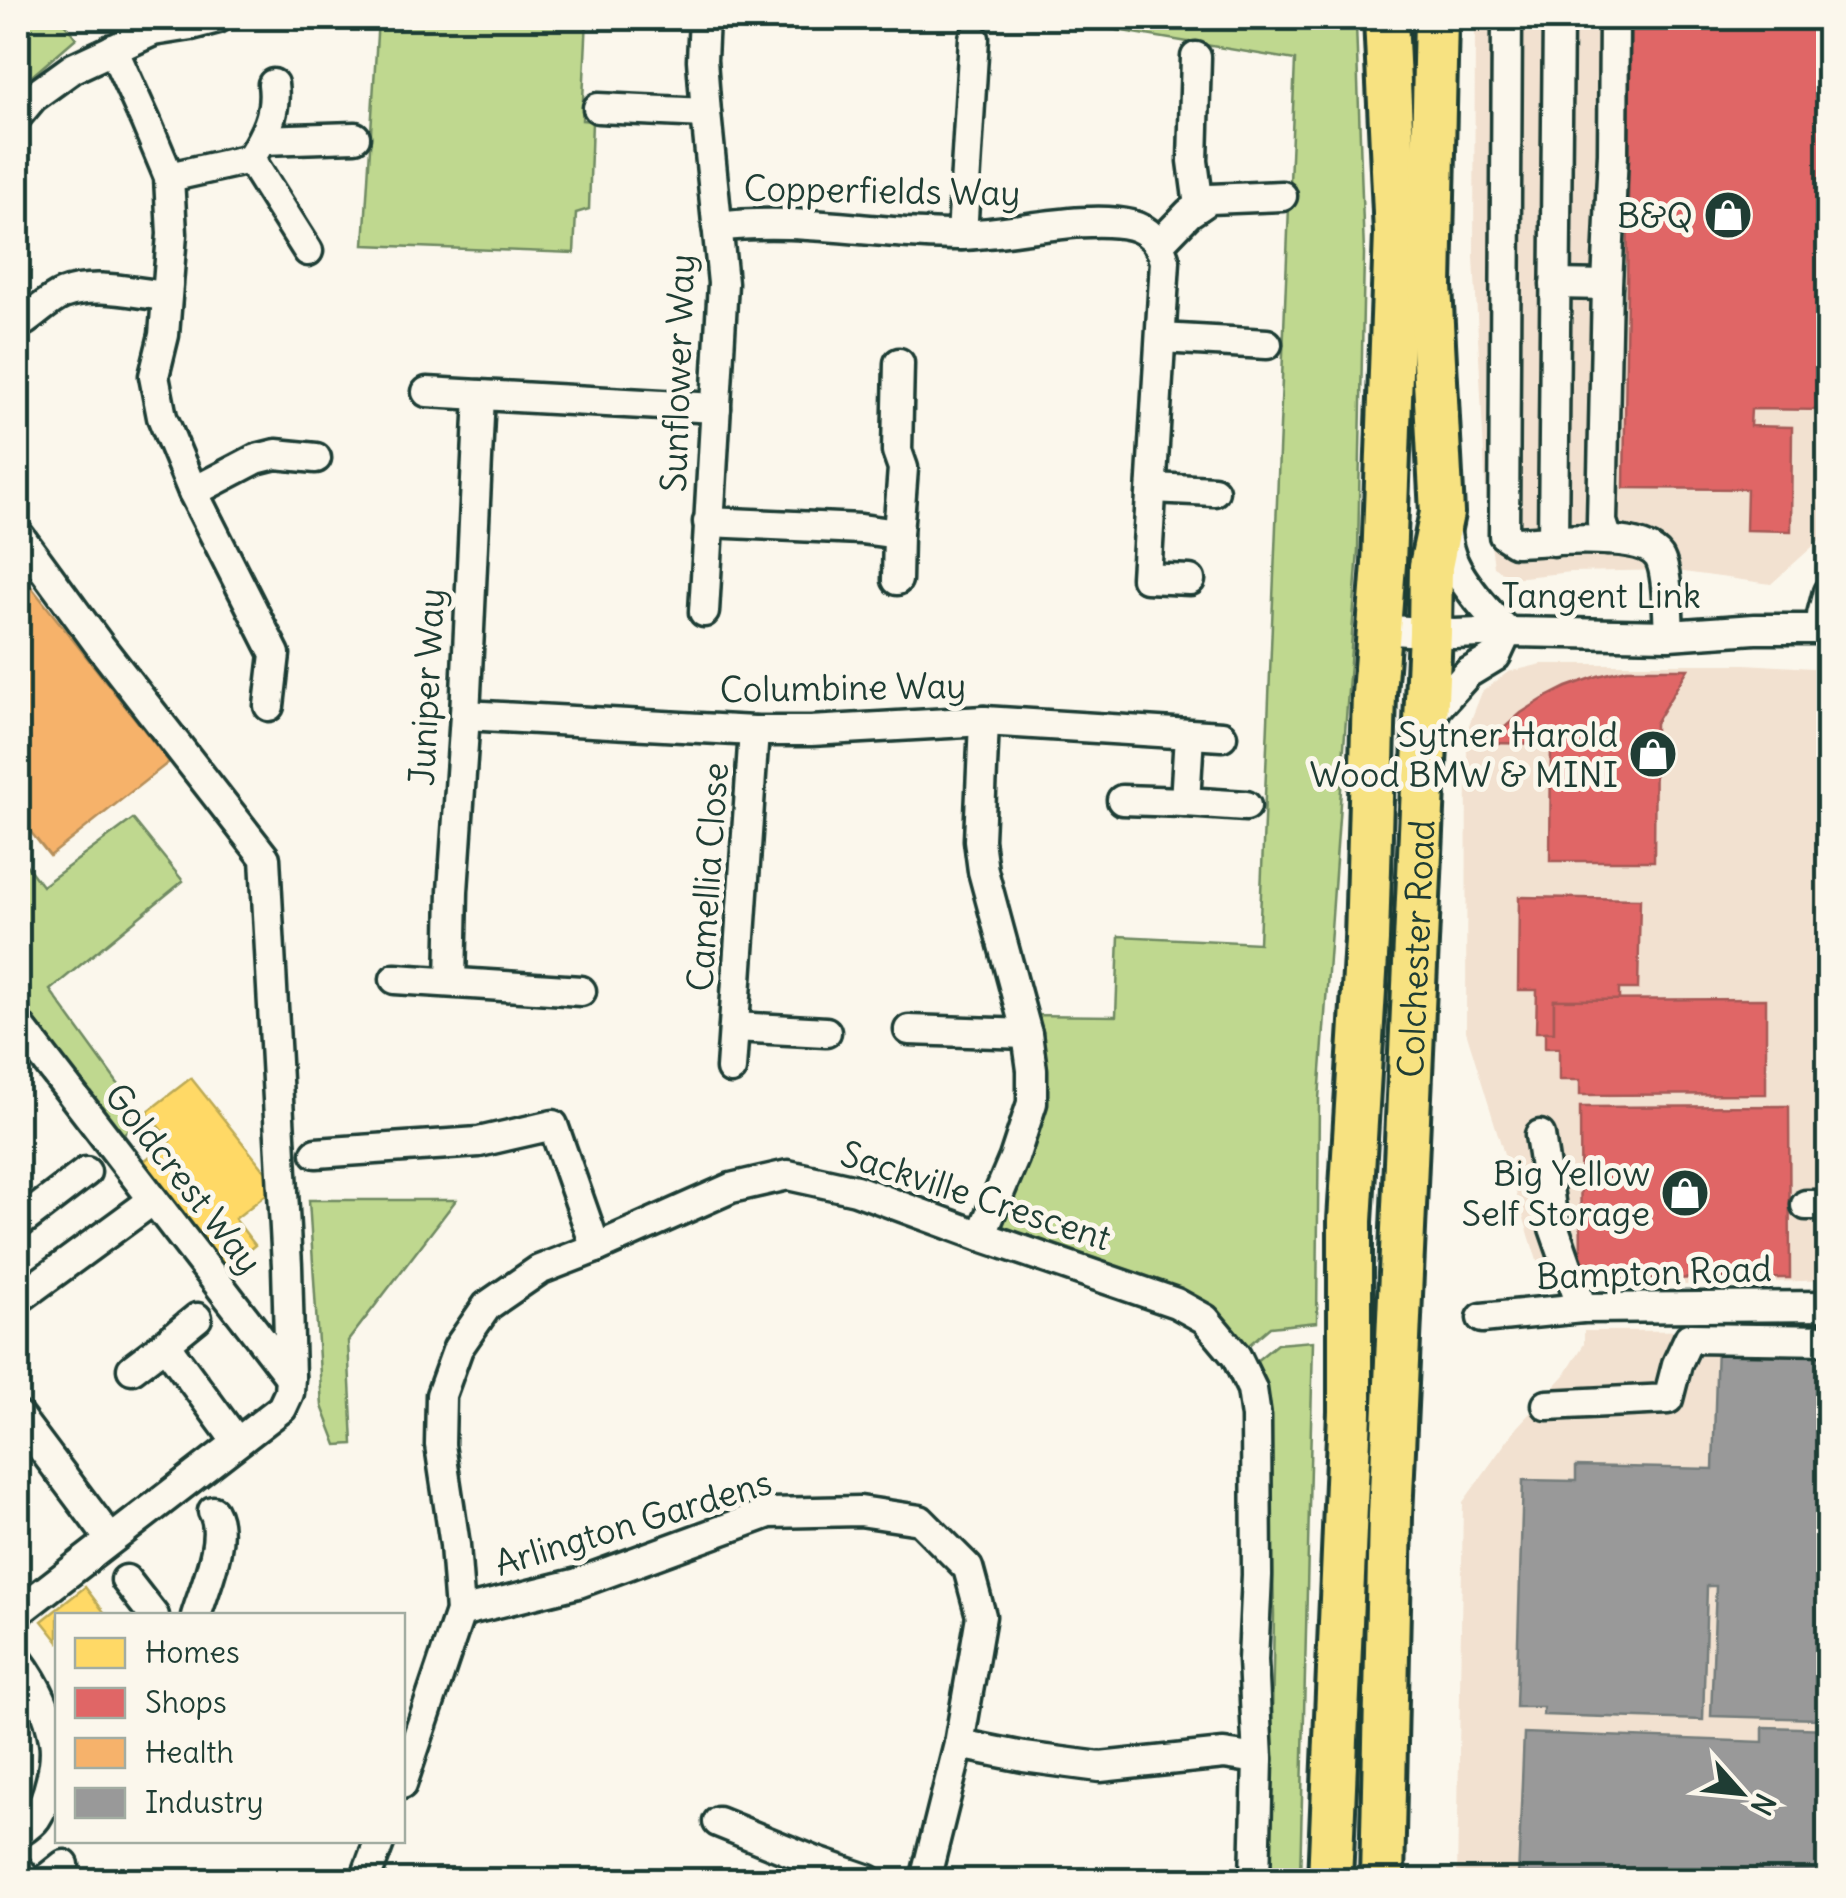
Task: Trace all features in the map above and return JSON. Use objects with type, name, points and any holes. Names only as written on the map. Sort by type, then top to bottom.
[{"type":"highway","name":"Colchester Road","points":[[1330,1880],[1350,1412],[1350,1221],[1368,940],[1396,234],[1386,18]]},
{"type":"highway","name":"Colchester Road","points":[[1382,1880],[1390,1516],[1432,566],[1442,513],[1430,286],[1436,18]]},
{"type":"street","points":[[18,114],[33,97],[72,68],[153,30],[218,18]]},
{"type":"street","name":"Sunflower Way","points":[[704,18],[702,60],[722,283],[704,612]]},
{"type":"street","points":[[1506,18],[1504,535],[1515,542],[1608,540],[1647,548],[1659,558],[1669,635]]},
{"type":"street","points":[[1553,541],[1558,18]]},
{"type":"street","points":[[1608,540],[1602,522],[1614,18]]},
{"type":"street","points":[[962,235],[974,38]]},
{"type":"street","points":[[113,49],[168,177],[172,234],[164,335],[154,376],[162,417],[193,492],[275,654],[269,706]]},
{"type":"street","points":[[1196,57],[1193,161],[1199,206]]},
{"type":"street","points":[[273,84],[275,100],[256,149],[308,251]]},
{"type":"street","points":[[598,108],[706,113]]},
{"type":"street","points":[[168,177],[256,149],[355,137]]},
{"type":"street","points":[[1190,580],[1146,578],[1165,261],[1160,243],[1189,213],[1210,199],[1282,196]]},
{"type":"street","name":"Copperfields Way","points":[[717,227],[749,223],[962,235],[1119,223],[1136,226],[1160,243]]},
{"type":"street","points":[[1555,284],[1608,285]]},
{"type":"street","points":[[20,320],[61,295],[83,290],[166,296]]},
{"type":"street","points":[[1161,338],[1267,344]]},
{"type":"street","points":[[897,580],[904,468],[896,450],[898,363]]},
{"type":"street","points":[[427,392],[716,408]]},
{"type":"street","name":"Juniper Way","points":[[451,982],[480,395]]},
{"type":"street","points":[[193,492],[256,459],[276,454],[316,458]]},
{"type":"street","points":[[1152,488],[1214,491]]},
{"type":"street","points":[[1425,721],[1468,673],[1496,656],[1507,632],[1481,604],[1450,557],[1442,513]]},
{"type":"street","points":[[708,522],[898,534]]},
{"type":"street","points":[[18,534],[264,858],[264,1012],[287,1266],[290,1378],[282,1408],[18,1612]]},
{"type":"street","points":[[1827,631],[1822,615],[1828,592]]},
{"type":"street","name":"Tangent Link","points":[[1378,630],[1669,635],[1827,631]]},
{"type":"street","name":"Columbine Way","points":[[465,715],[754,731],[984,721],[1222,736]]},
{"type":"street","points":[[982,1236],[1032,1103],[1027,1034],[982,871],[979,840],[984,721]]},
{"type":"street","name":"Camellia Close","points":[[731,1069],[754,731]]},
{"type":"street","points":[[1185,802],[1189,734]]},
{"type":"street","points":[[1122,800],[1246,806]]},
{"type":"street","points":[[394,979],[581,991]]},
{"type":"street","name":"Goldcrest Way","points":[[18,1024],[290,1378]]},
{"type":"street","name":"Camellia Close","points":[[735,1028],[826,1032]]},
{"type":"street","points":[[908,1030],[1027,1034]]},
{"type":"street","points":[[316,1153],[480,1142],[553,1125],[596,1248]]},
{"type":"street","points":[[1540,1135],[1554,1228],[1582,1308]]},
{"type":"street","points":[[18,1224],[86,1172]]},
{"type":"street","name":"Sackville Crescent","points":[[460,1612],[440,1445],[442,1395],[458,1348],[486,1306],[539,1270],[731,1188],[788,1176],[856,1190],[1176,1303],[1205,1319],[1242,1364],[1252,1389],[1256,1417],[1255,1880]]},
{"type":"street","points":[[18,1299],[153,1200]]},
{"type":"street","name":"Bampton Road","points":[[1482,1318],[1582,1308],[1828,1306]]},
{"type":"street","points":[[132,1368],[197,1318]]},
{"type":"street","points":[[1547,1405],[1668,1398],[1689,1338],[1828,1340]]},
{"type":"street","points":[[165,1344],[237,1442]]},
{"type":"street","points":[[18,1416],[110,1538]]},
{"type":"street","name":"Arlington Gardens","points":[[460,1612],[578,1584],[769,1513],[860,1511],[920,1520],[968,1568],[980,1616],[959,1744],[925,1880]]},
{"type":"street","points":[[197,1613],[216,1553],[218,1519],[213,1512]]},
{"type":"street","points":[[126,1580],[152,1613]]},
{"type":"street","points":[[405,1775],[460,1612]]},
{"type":"street","points":[[18,1660],[40,1696],[55,1740]]},
{"type":"street","points":[[959,1744],[1024,1758],[1100,1767],[1224,1754],[1258,1759]]},
{"type":"street","points":[[18,1833],[35,1820],[46,1796],[55,1751]]},
{"type":"street","points":[[718,1822],[869,1880]]},
{"type":"street","points":[[366,1880],[379,1843]]},
{"type":"street","points":[[18,1869],[27,1880]]},
{"type":"shaded area","points":[[1475,18],[1828,18],[1828,537],[1771,584],[1669,570],[1512,578],[1494,567],[1487,514],[1474,257]]},
{"type":"shaded area","points":[[1542,664],[1745,664],[1813,668],[1828,676],[1828,1280],[1546,1290],[1466,1031],[1467,730],[1482,692],[1508,672]]},
{"type":"shaded area","points":[[1828,1330],[1828,1880],[1457,1880],[1463,1502],[1517,1427],[1565,1375],[1584,1344],[1584,1331]]},
{"type":"green space","points":[[18,18],[60,18],[76,38],[18,88]]},
{"type":"green space","points":[[378,18],[587,18],[582,120],[592,121],[589,209],[576,213],[574,253],[364,245]]},
{"type":"green space","points":[[1045,18],[1348,18],[1356,24],[1364,254],[1358,550],[1319,1099],[1317,1322],[1270,1327],[1236,1356],[1205,1319],[981,1236],[1032,1103],[1022,1015],[1116,1016],[1119,936],[1259,943],[1295,60]]},
{"type":"green space","points":[[133,819],[183,881],[50,990],[124,1092],[120,1098],[136,1123],[120,1137],[18,1006],[18,854],[42,886]]},
{"type":"green space","points":[[309,1200],[456,1200],[348,1341],[353,1444],[337,1445],[322,1406]]},
{"type":"green space","points":[[1313,1341],[1300,1880],[1269,1880],[1274,1615],[1270,1400],[1255,1362],[1277,1344]]},
{"type":"building: Homes","points":[[191,1078],[277,1186],[235,1219],[255,1245],[224,1270],[140,1164],[170,1141],[147,1112]]},
{"type":"building: Homes","points":[[85,1587],[105,1613],[55,1613],[55,1637],[42,1621]]},
{"type":"building: Shops","name":"B&Q","points":[[1640,18],[1828,18],[1828,410],[1751,409],[1750,426],[1792,427],[1791,531],[1746,530],[1747,489],[1624,488],[1631,22],[1640,22]]},
{"type":"building: Shops","points":[[1627,669],[1688,669],[1655,723],[1654,861],[1550,861],[1551,744],[1487,743],[1543,699],[1567,687]]},
{"type":"building: Shops","points":[[1519,897],[1640,899],[1638,989],[1619,989],[1619,1001],[1554,1000],[1554,1032],[1536,1032],[1537,990],[1518,990]]},
{"type":"building: Shops","points":[[1766,999],[1766,1094],[1580,1095],[1580,1080],[1559,1080],[1559,1048],[1545,1048],[1545,1032],[1554,1032],[1554,1000]]},
{"type":"building: Shops","name":"Big Yellow Self Storage","points":[[1789,1106],[1790,1278],[1581,1279],[1580,1107]]},
{"type":"building: Health","points":[[18,570],[169,762],[50,856],[18,816]]},
{"type":"building: Industry","points":[[1717,1345],[1826,1348],[1822,1499],[1828,1499],[1828,1669],[1820,1669],[1819,1719],[1711,1716],[1716,1586],[1707,1586],[1703,1720],[1543,1715],[1543,1707],[1516,1707],[1523,1480],[1576,1481],[1576,1466],[1713,1469]]},
{"type":"building: Industry","points":[[1763,1727],[1828,1729],[1828,1880],[1518,1880],[1524,1733],[1763,1742]]},
{"type":"place","name":"B&Q","points":[[1728,215]]},
{"type":"place","name":"Sytner Harold Wood BMW & MINI","points":[[1653,754]]},
{"type":"place","name":"Big Yellow Self Storage","points":[[1685,1193]]}]
